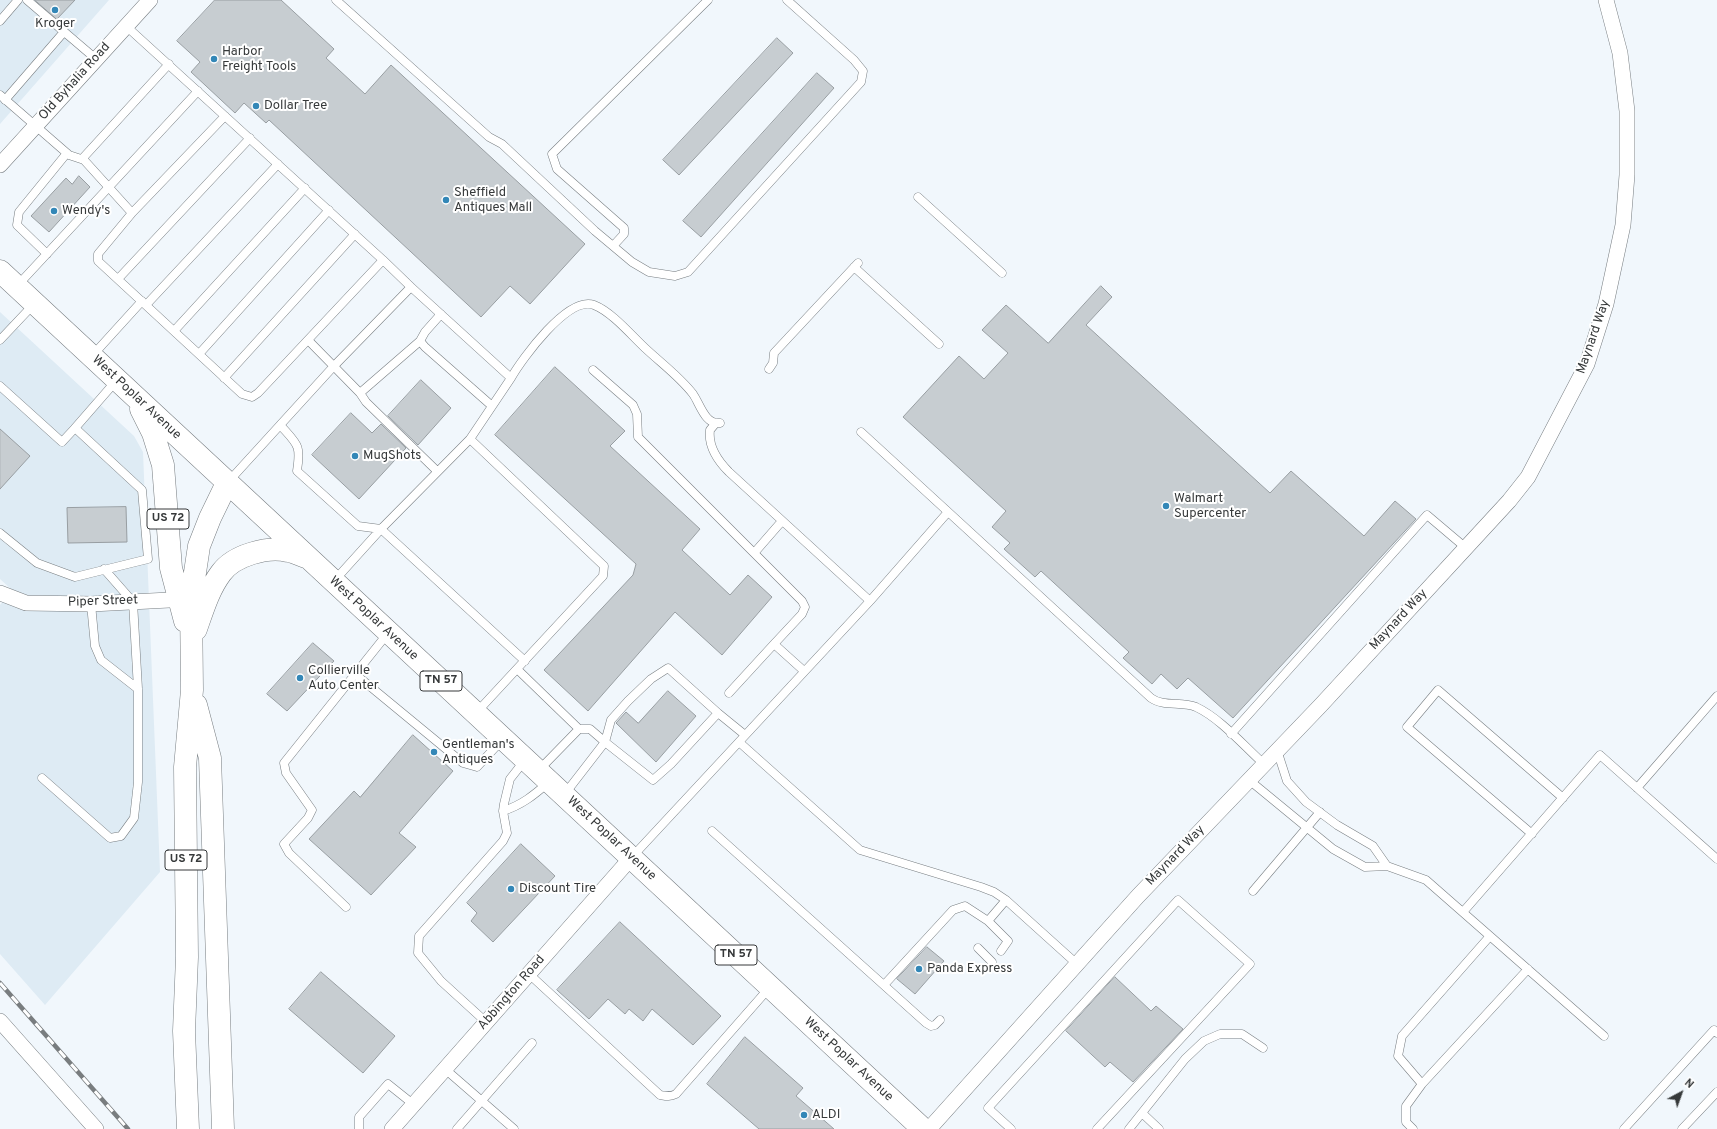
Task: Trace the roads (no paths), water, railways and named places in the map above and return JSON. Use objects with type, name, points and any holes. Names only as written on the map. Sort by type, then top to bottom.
[{"type":"main road","name":"West Poplar Avenue","points":[[0,271],[923,1129]]},
{"type":"main road","name":"US 72","points":[[136,398],[153,433],[163,465],[171,568],[192,599]]},
{"type":"main road","name":"US 72","points":[[188,1129],[184,1031],[186,957],[184,766],[192,690],[192,599],[200,546],[210,518],[227,483]]},
{"type":"main road","points":[[192,599],[222,571],[239,558],[248,554],[270,550],[288,551],[309,558]]},
{"type":"main road","name":"US 72","points":[[192,690],[210,758],[223,1129]]},
{"type":"street","name":"Old Byhalia Road","points":[[0,165],[150,0]]},
{"type":"street","name":"Maynard Way","points":[[930,1129],[1138,896],[1278,750],[1509,502],[1528,477],[1587,364],[1606,304],[1623,225],[1627,175],[1627,111],[1620,53],[1606,0]]},
{"type":"street","name":"Piper Street","points":[[0,594],[26,603],[91,604],[192,599]]},
{"type":"street","name":"Abbington Road","points":[[392,1129],[631,858]]},
{"type":"street","points":[[0,1021],[96,1129]]},
{"type":"lane","points":[[0,20],[18,0]]},
{"type":"lane","points":[[27,0],[96,59]]},
{"type":"lane","points":[[336,0],[489,137],[502,144],[632,262],[649,272],[675,276],[688,272],[861,82],[863,71],[854,60],[787,0]]},
{"type":"lane","points":[[613,246],[624,234],[624,228],[557,169],[552,154],[708,0]]},
{"type":"lane","points":[[126,26],[305,188],[511,378]]},
{"type":"lane","points":[[63,32],[3,97],[67,153],[82,159],[109,186],[132,214]]},
{"type":"lane","points":[[82,159],[168,64]]},
{"type":"lane","points":[[17,286],[198,91]]},
{"type":"lane","points":[[225,116],[132,214],[98,254],[98,261],[224,378],[242,394],[252,397],[258,393],[383,260]]},
{"type":"lane","points":[[118,279],[250,138]]},
{"type":"lane","points":[[47,254],[17,225],[20,212],[67,153]]},
{"type":"lane","points":[[92,357],[278,164]]},
{"type":"lane","points":[[174,331],[305,188]]},
{"type":"lane","points":[[918,197],[1002,273]]},
{"type":"lane","points":[[199,354],[328,210]]},
{"type":"lane","points":[[224,378],[355,234]]},
{"type":"lane","points":[[769,369],[773,363],[774,353],[856,265],[939,344]]},
{"type":"lane","points":[[227,483],[281,426],[333,367],[411,287]]},
{"type":"lane","points":[[1,338],[35,304]]},
{"type":"lane","points":[[333,581],[381,529],[470,439],[522,359],[558,319],[570,310],[582,306],[593,305],[609,315],[681,381],[693,394],[713,424],[712,445],[721,463],[729,472],[870,601]]},
{"type":"lane","points":[[360,393],[420,341],[425,332],[441,314]]},
{"type":"lane","points":[[308,340],[360,393],[366,402],[437,471]]},
{"type":"lane","points":[[420,341],[425,348],[492,406]]},
{"type":"lane","points":[[593,370],[633,405],[637,414],[638,437],[755,552],[802,600],[805,607],[802,614],[729,693]]},
{"type":"lane","points":[[0,386],[62,442],[117,380]]},
{"type":"lane","points":[[281,426],[298,444],[300,454],[296,471],[358,526],[381,529],[525,661]]},
{"type":"lane","points":[[0,533],[37,563],[75,577],[148,558],[142,490],[75,428]]},
{"type":"lane","points":[[861,432],[1155,701],[1179,703],[1197,708],[1218,722],[1264,764]]},
{"type":"lane","points":[[470,439],[604,566],[603,576],[476,714]]},
{"type":"lane","points":[[631,858],[870,601],[948,512]]},
{"type":"lane","points":[[1231,734],[1427,515],[1466,548]]},
{"type":"lane","points":[[755,552],[782,521]]},
{"type":"lane","points":[[42,778],[110,838],[120,836],[134,818],[138,782],[138,689],[133,602],[104,569]]},
{"type":"lane","points":[[91,604],[95,646],[101,660],[138,689]]},
{"type":"lane","points":[[346,907],[289,854],[285,847],[284,844],[308,818],[312,810],[286,773],[284,763],[389,633]]},
{"type":"lane","points":[[774,644],[804,671]]},
{"type":"lane","points":[[486,1022],[441,981],[418,953],[419,936],[503,841],[507,833],[503,812],[510,779],[544,777],[605,742],[611,720],[651,679],[668,668],[746,735]]},
{"type":"lane","points":[[517,669],[579,729],[590,729],[653,780],[671,764],[718,712]]},
{"type":"lane","points":[[355,674],[463,763],[477,767],[503,739]]},
{"type":"lane","points":[[1532,834],[1407,727],[1438,690],[1563,798]]},
{"type":"lane","points":[[1637,788],[1717,696]]},
{"type":"lane","points":[[503,812],[518,806],[531,798],[544,777],[579,729]]},
{"type":"lane","points":[[739,742],[860,850],[994,892],[1006,900],[1077,964]]},
{"type":"lane","points":[[1278,750],[1287,781],[1306,802],[1337,825],[1373,846],[1387,866]]},
{"type":"lane","points":[[1463,912],[1600,755],[1717,860]]},
{"type":"lane","points":[[1249,780],[1333,849],[1365,867],[1387,866],[1426,880],[1604,1036]]},
{"type":"lane","points":[[1253,890],[1320,812]]},
{"type":"lane","points":[[712,831],[931,1026],[935,1025],[940,1020]]},
{"type":"lane","points":[[988,921],[1006,900]]},
{"type":"lane","points":[[1011,1129],[988,1108],[1178,900],[1250,964],[1097,1129]]},
{"type":"lane","points":[[884,985],[953,910],[966,906],[988,921],[1008,942],[1002,951]]},
{"type":"lane","points":[[1422,1084],[1398,1056],[1402,1036],[1490,936]]},
{"type":"lane","points":[[978,948],[992,962]]},
{"type":"lane","points":[[1413,1129],[1406,1122],[1406,1106],[1422,1084],[1528,969]]},
{"type":"lane","points":[[529,974],[660,1095],[666,1096],[676,1094],[770,987]]},
{"type":"lane","points":[[1624,1129],[1714,1030],[1717,1033]]},
{"type":"lane","points":[[1129,1129],[1184,1059],[1204,1041],[1220,1034],[1242,1034],[1263,1048]]},
{"type":"lane","points":[[457,1129],[532,1043]]},
{"type":"lane","points":[[445,1069],[514,1129]]},
{"type":"lane","points":[[359,1129],[359,1117],[388,1084],[413,1104]]},
{"type":"lane","points":[[1682,1129],[1717,1092]]},
{"type":"lane","points":[[1142,1113],[1159,1129]]},
{"type":"railway","points":[[0,983],[128,1129]]},
{"type":"place","name":"Kroger","points":[[55,10]]},
{"type":"place","name":"Harbor Freight Tools","points":[[214,59]]},
{"type":"place","name":"Dollar Tree","points":[[256,106]]},
{"type":"place","name":"Sheffield Antiques Mall","points":[[446,200]]},
{"type":"place","name":"Wendy's","points":[[54,211]]},
{"type":"place","name":"MugShots","points":[[355,456]]},
{"type":"place","name":"Walmart Supercenter","points":[[1166,506]]},
{"type":"place","name":"Collierville Auto Center","points":[[300,678]]},
{"type":"place","name":"Gentleman's Antiques","points":[[434,752]]},
{"type":"place","name":"Discount Tire","points":[[511,889]]},
{"type":"place","name":"Panda Express","points":[[919,969]]},
{"type":"place","name":"ALDI","points":[[804,1115]]}]
